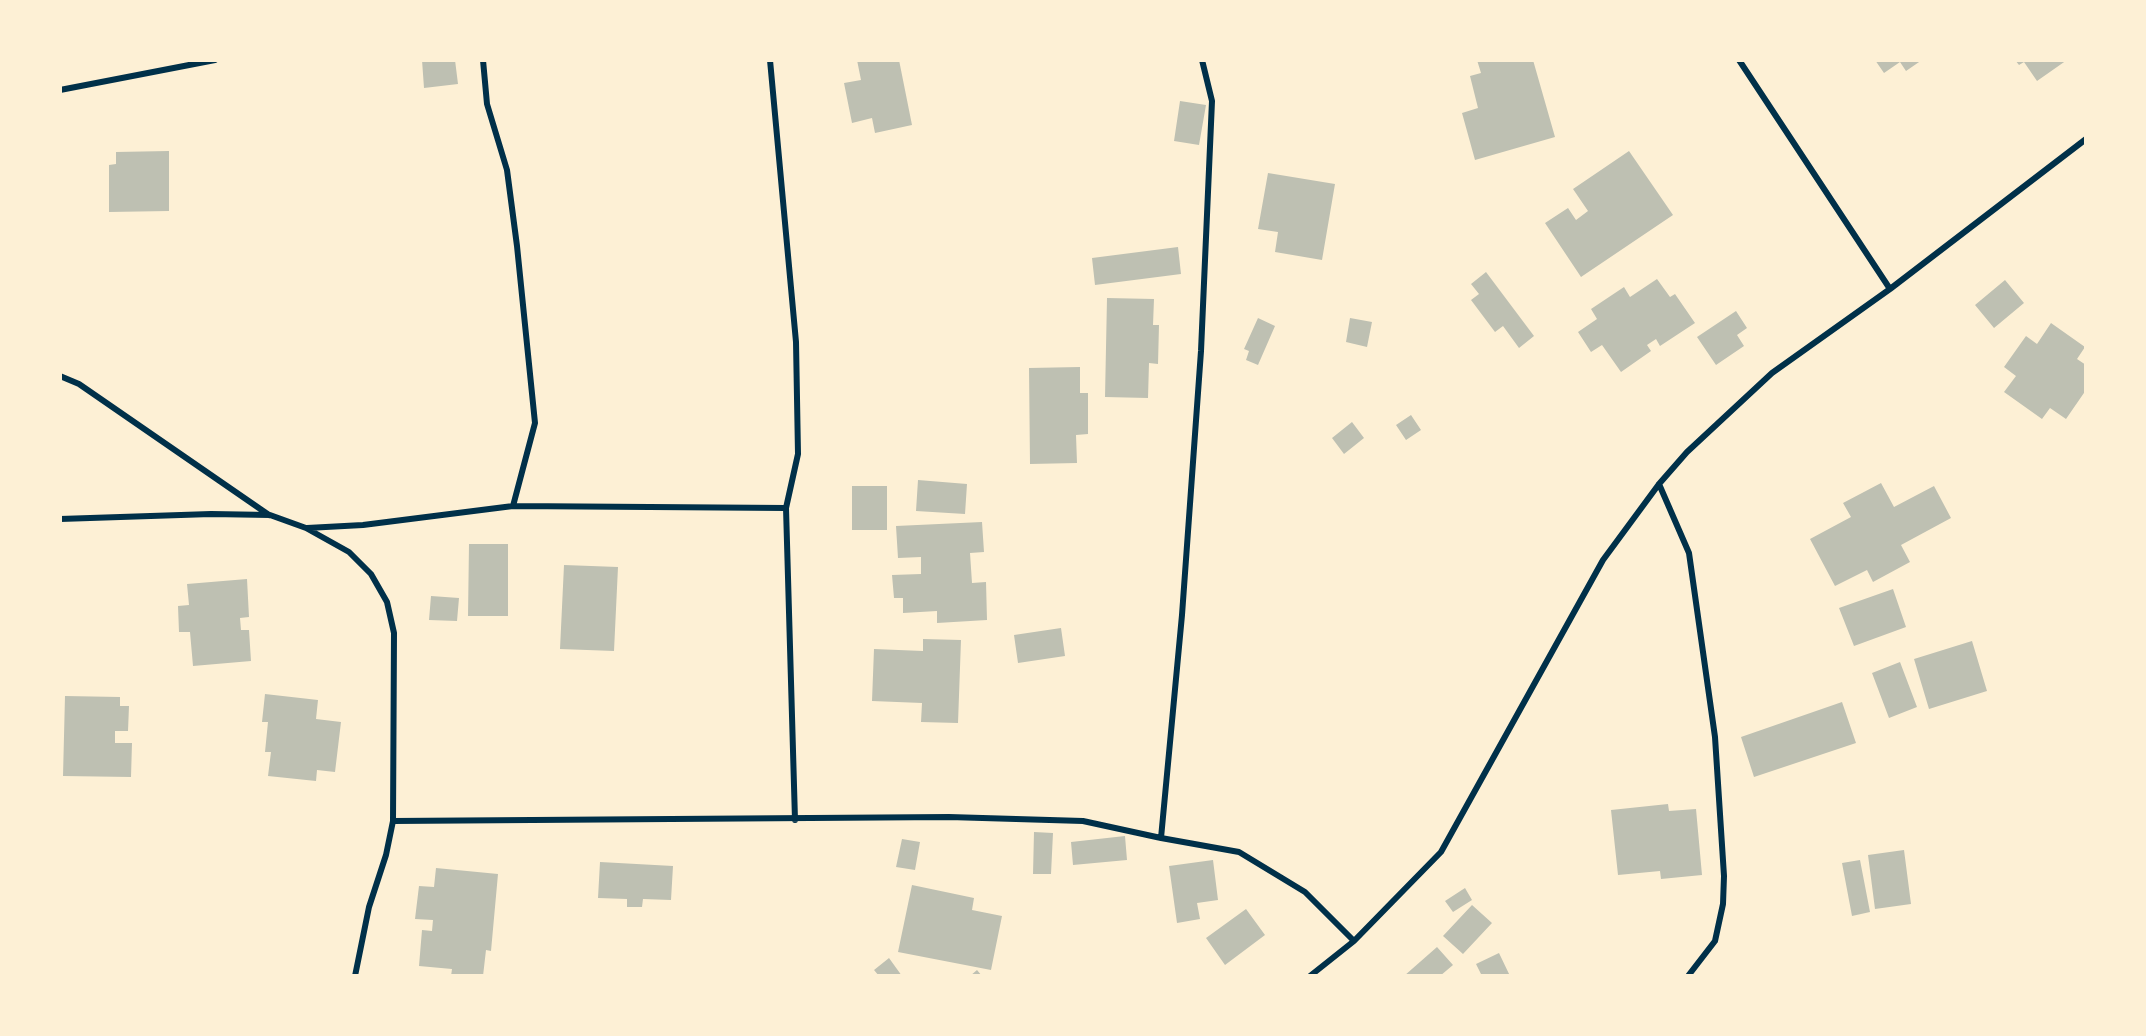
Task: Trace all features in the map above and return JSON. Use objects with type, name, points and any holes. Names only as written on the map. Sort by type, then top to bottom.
[{"type":"street","points":[[60,90],[215,60]]},
{"type":"street","points":[[483,60],[487,104],[507,170],[535,423],[513,506]]},
{"type":"street","points":[[770,60],[796,342],[798,454],[786,508],[795,819]]},
{"type":"street","points":[[1161,838],[1182,615],[1201,351],[1212,101],[1202,60]]},
{"type":"street","points":[[1739,60],[1890,289]]},
{"type":"street","points":[[1310,976],[1354,942],[1441,852],[1603,560],[1659,484],[1687,452],[1772,372],[1890,289],[2086,139]]},
{"type":"street","points":[[60,376],[80,384],[270,515],[306,528],[349,552],[371,574],[387,602],[394,633],[393,821],[386,855],[369,907],[355,976]]},
{"type":"street","points":[[1659,484],[1689,553],[1714,737],[1724,876],[1723,904],[1714,941],[1688,976]]},
{"type":"street","points":[[306,528],[363,525],[513,506],[786,508]]},
{"type":"street","points":[[60,519],[211,514],[270,515]]},
{"type":"street","points":[[393,821],[949,817],[1083,821],[1239,852],[1305,892],[1354,942]]},
{"type":"building","points":[[422,60],[455,60],[458,84],[424,88]]},
{"type":"building","points":[[857,60],[899,60],[912,125],[875,133],[872,118],[852,123],[844,83],[861,80]]},
{"type":"building","points":[[1477,60],[1533,60],[1555,137],[1475,160],[1462,113],[1478,108],[1470,76],[1481,73]]},
{"type":"building","points":[[1875,60],[1922,60],[1906,71],[1900,62],[1884,73]]},
{"type":"building","points":[[2015,60],[2067,60],[2037,81],[2024,62],[2019,65]]},
{"type":"building","points":[[1180,101],[1206,105],[1199,145],[1174,141]]},
{"type":"building","points":[[169,151],[169,211],[109,212],[109,165],[116,164],[116,152]]},
{"type":"building","points":[[1629,151],[1673,215],[1581,277],[1545,223],[1568,208],[1576,220],[1588,211],[1573,189]]},
{"type":"building","points":[[1268,173],[1335,184],[1322,260],[1275,252],[1278,232],[1258,229]]},
{"type":"building","points":[[1178,247],[1181,274],[1095,285],[1092,258]]},
{"type":"building","points":[[1486,272],[1534,336],[1519,348],[1503,326],[1495,332],[1471,300],[1479,294],[1471,284]]},
{"type":"building","points":[[1657,279],[1670,297],[1675,294],[1695,323],[1660,346],[1656,339],[1647,345],[1651,351],[1621,372],[1602,345],[1591,352],[1578,332],[1597,319],[1591,309],[1624,287],[1630,297]]},
{"type":"building","points":[[2005,280],[2024,303],[1994,328],[1975,305]]},
{"type":"building","points":[[1107,298],[1154,299],[1153,325],[1159,325],[1158,364],[1149,363],[1148,398],[1105,397]]},
{"type":"building","points":[[1736,311],[1747,328],[1737,335],[1744,346],[1716,365],[1697,337]]},
{"type":"building","points":[[1258,318],[1275,326],[1258,365],[1246,360],[1249,351],[1244,349]]},
{"type":"building","points":[[1350,318],[1372,322],[1367,347],[1346,342]]},
{"type":"building","points":[[2051,323],[2085,347],[2077,359],[2086,365],[2086,390],[2066,419],[2050,408],[2042,419],[2004,392],[2016,376],[2004,367],[2026,336],[2037,344]]},
{"type":"building","points":[[1080,367],[1080,393],[1088,393],[1088,434],[1076,435],[1077,463],[1030,464],[1029,368]]},
{"type":"building","points":[[1411,415],[1421,430],[1406,440],[1396,425]]},
{"type":"building","points":[[1352,422],[1364,438],[1344,454],[1332,438]]},
{"type":"building","points":[[918,480],[967,484],[965,514],[916,511]]},
{"type":"building","points":[[1881,483],[1894,507],[1934,486],[1951,518],[1901,545],[1910,562],[1873,582],[1867,570],[1835,586],[1810,539],[1851,517],[1843,503]]},
{"type":"building","points":[[852,486],[887,486],[887,530],[852,530]]},
{"type":"building","points":[[982,522],[984,552],[970,553],[972,583],[986,582],[987,620],[937,623],[937,611],[903,613],[903,598],[894,598],[892,575],[921,574],[921,557],[898,558],[896,526]]},
{"type":"building","points":[[469,544],[508,544],[508,616],[468,616]]},
{"type":"building","points":[[564,565],[618,567],[614,651],[560,649]]},
{"type":"building","points":[[247,579],[249,617],[240,618],[241,630],[249,630],[251,661],[193,666],[190,632],[179,632],[178,606],[189,605],[187,584]]},
{"type":"building","points":[[1893,589],[1906,627],[1854,646],[1839,608]]},
{"type":"building","points":[[431,596],[459,598],[457,621],[429,620]]},
{"type":"building","points":[[1061,628],[1065,656],[1018,663],[1014,635]]},
{"type":"building","points":[[923,639],[961,640],[958,723],[921,722],[922,703],[872,701],[874,649],[923,651]]},
{"type":"building","points":[[1972,641],[1987,691],[1929,709],[1914,659]]},
{"type":"building","points":[[1900,662],[1917,707],[1889,718],[1872,673]]},
{"type":"building","points":[[265,694],[318,700],[316,719],[341,722],[335,772],[317,770],[316,781],[268,776],[271,752],[265,752],[268,722],[262,722]]},
{"type":"building","points":[[65,696],[120,697],[120,706],[129,706],[128,731],[115,731],[115,743],[132,743],[131,777],[63,776]]},
{"type":"building","points":[[1842,702],[1856,743],[1754,777],[1741,737]]},
{"type":"building","points":[[1668,804],[1669,811],[1696,809],[1702,875],[1661,879],[1660,871],[1618,875],[1611,810]]},
{"type":"building","points":[[1034,832],[1053,833],[1051,874],[1033,874]]},
{"type":"building","points":[[1125,836],[1127,860],[1073,865],[1071,842]]},
{"type":"building","points":[[902,839],[920,842],[915,870],[896,867]]},
{"type":"building","points":[[1904,850],[1911,904],[1875,909],[1868,855]]},
{"type":"building","points":[[1213,860],[1218,900],[1197,903],[1200,919],[1177,923],[1169,866]]},
{"type":"building","points":[[1860,860],[1870,912],[1852,916],[1842,863]]},
{"type":"building","points":[[600,862],[673,866],[671,900],[643,899],[642,907],[627,907],[627,899],[598,898]]},
{"type":"building","points":[[436,868],[498,874],[491,951],[486,950],[483,976],[451,976],[452,969],[419,966],[422,930],[432,931],[433,920],[415,919],[419,886],[434,887]]},
{"type":"building","points":[[912,885],[974,898],[972,910],[1002,916],[991,970],[898,952]]},
{"type":"building","points":[[1465,888],[1472,900],[1453,912],[1445,901]]},
{"type":"building","points":[[1472,905],[1492,923],[1463,954],[1443,936]]},
{"type":"building","points":[[1246,909],[1265,935],[1225,965],[1206,938]]},
{"type":"building","points":[[1437,947],[1453,965],[1440,976],[1404,976]]},
{"type":"building","points":[[1499,953],[1510,976],[1482,976],[1476,964]]},
{"type":"building","points":[[889,958],[902,976],[879,976],[874,970]]},
{"type":"building","points":[[977,970],[982,976],[970,976]]}]
